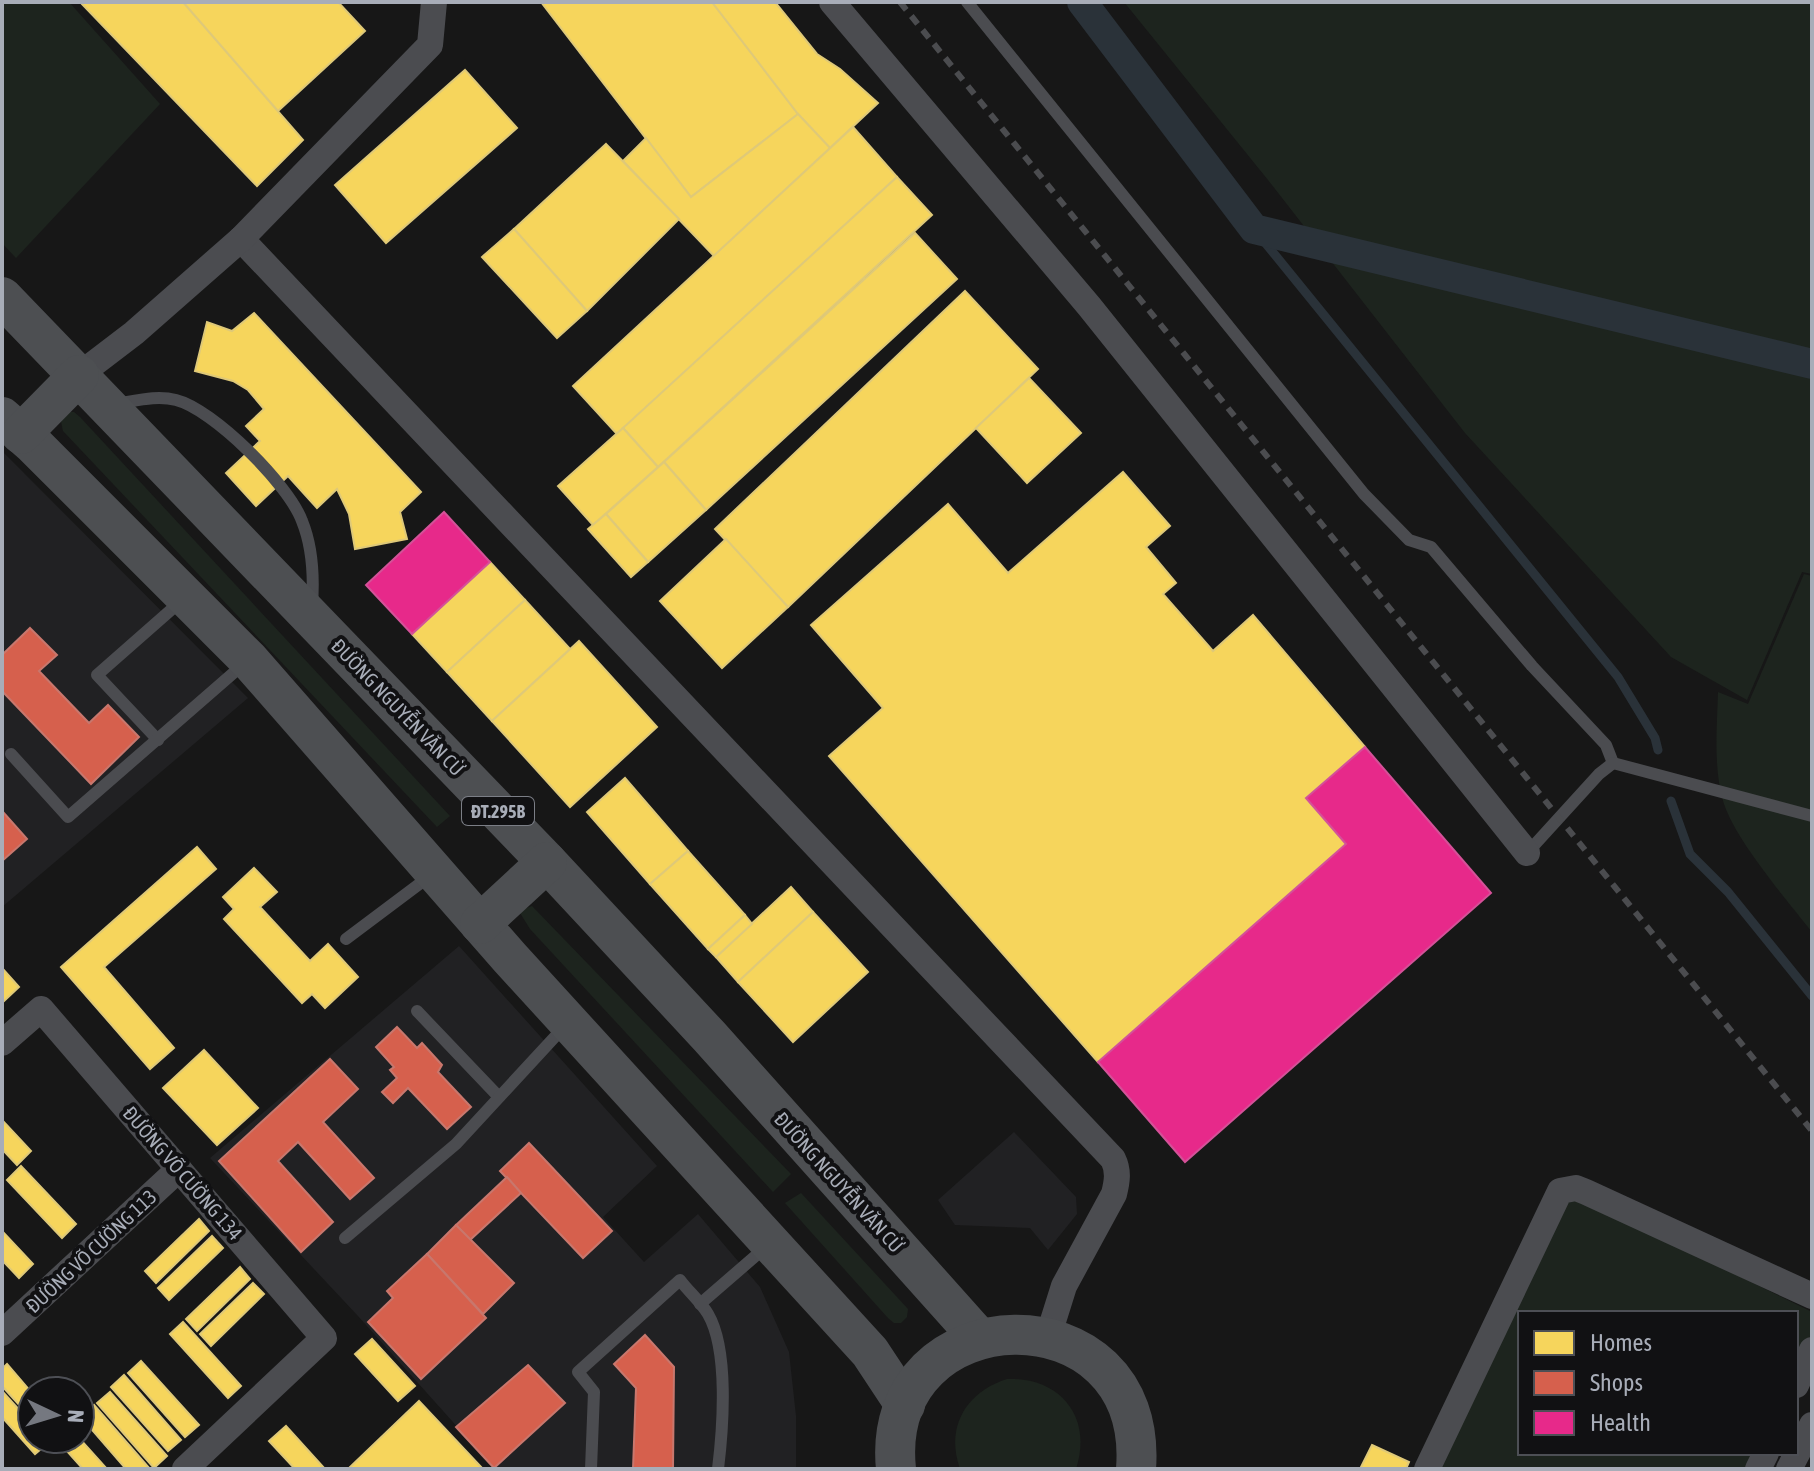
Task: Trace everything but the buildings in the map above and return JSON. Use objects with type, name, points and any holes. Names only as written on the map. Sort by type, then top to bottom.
[{"type":"main road","name":"ĐƯỜNG NGUYỄN VĂN CỪ","points":[[2,297],[547,862],[709,1036],[980,1339]]},
{"type":"main road","points":[[79,375],[11,426],[249,660],[480,924],[870,1352],[905,1405]]},
{"type":"main road","points":[[480,924],[547,862]]},
{"type":"main road","points":[[896,1469],[896,1439],[905,1405],[918,1383],[935,1364],[964,1345],[1014,1333],[1048,1337],[1064,1343],[1093,1361],[1116,1386],[1135,1434],[1136,1469]]},
{"type":"street","points":[[79,375],[134,333],[241,239],[430,45],[434,2]]},
{"type":"street","points":[[832,2],[1089,306],[1527,853]]},
{"type":"street","points":[[241,239],[1113,1159],[1117,1167],[1114,1194],[1064,1286],[1048,1337]]},
{"type":"street","name":"ĐƯỜNG VÕ CƯỜNG 134","points":[[2,1043],[41,1009],[324,1338],[185,1469]]},
{"type":"street","name":"ĐƯỜNG VÕ CƯỜNG 113","points":[[2,1333],[179,1169]]},
{"type":"street","points":[[1427,1469],[1560,1191],[1576,1188],[1586,1192],[1812,1296]]},
{"type":"street","points":[[1798,1381],[1812,1350]]},
{"type":"street","points":[[1798,1452],[1812,1425]]},
{"type":"lane","points":[[967,2],[1364,494],[1409,540],[1431,547],[1532,666],[1606,745],[1613,763]]},
{"type":"lane","points":[[108,405],[159,397],[194,406],[214,419],[263,468],[289,496],[308,537],[313,586],[311,616]]},
{"type":"lane","points":[[158,740],[97,675],[186,597]]},
{"type":"lane","points":[[11,754],[68,817],[249,660]]},
{"type":"lane","points":[[1527,853],[1599,774],[1613,763]]},
{"type":"lane","points":[[1613,763],[1812,816]]},
{"type":"lane","points":[[346,939],[436,872]]},
{"type":"lane","points":[[417,1011],[499,1097]]},
{"type":"lane","points":[[345,1238],[456,1144],[569,1022]]},
{"type":"lane","points":[[700,1304],[771,1242]]},
{"type":"lane","points":[[591,1469],[594,1392],[578,1372],[680,1280],[709,1315],[720,1356],[723,1410],[718,1469]]},
{"type":"shaded area","points":[[2,2],[69,2],[160,104],[16,258],[2,243]]},
{"type":"shaded area","points":[[1124,2],[1812,2],[1812,574],[1802,572],[1747,700],[1671,657],[1465,433],[1268,180]]},
{"type":"shaded area","points":[[66,412],[74,412],[80,417],[450,816],[437,827],[63,431],[61,422]]},
{"type":"shaded area","points":[[2,451],[248,698],[2,907]]},
{"type":"shaded area","points":[[1804,574],[1812,576],[1812,932],[1763,870],[1730,819],[1718,777],[1716,748],[1718,692],[1748,704]]},
{"type":"shaded area","points":[[532,906],[791,1174],[773,1192],[530,929],[520,913]]},
{"type":"shaded area","points":[[459,946],[657,1166],[603,1217],[644,1262],[698,1214],[760,1287],[789,1352],[796,1416],[796,1469],[495,1469],[210,1158]]},
{"type":"shaded area","points":[[1014,1132],[1076,1197],[1077,1214],[1048,1250],[1030,1228],[955,1225],[938,1200]]},
{"type":"shaded area","points":[[801,1193],[908,1309],[907,1317],[901,1323],[894,1323],[888,1318],[785,1203]]},
{"type":"shaded area","points":[[1583,1199],[1812,1312],[1812,1332],[1798,1364],[1798,1311],[1518,1311],[1518,1455],[1757,1455],[1751,1469],[1436,1469],[1567,1201]]},
{"type":"shaded area","points":[[1007,1379],[1043,1385],[1068,1404],[1076,1417],[1080,1433],[1076,1469],[960,1469],[955,1439],[962,1413],[980,1393]]},
{"type":"waterway","points":[[1082,2],[1254,229],[1812,364]]},
{"type":"waterway","points":[[1254,229],[1618,677],[1655,738],[1658,750]]},
{"type":"waterway","points":[[1671,801],[1690,854],[1728,892],[1812,996]]},
{"type":"railway","points":[[900,2],[1812,1131]]}]
